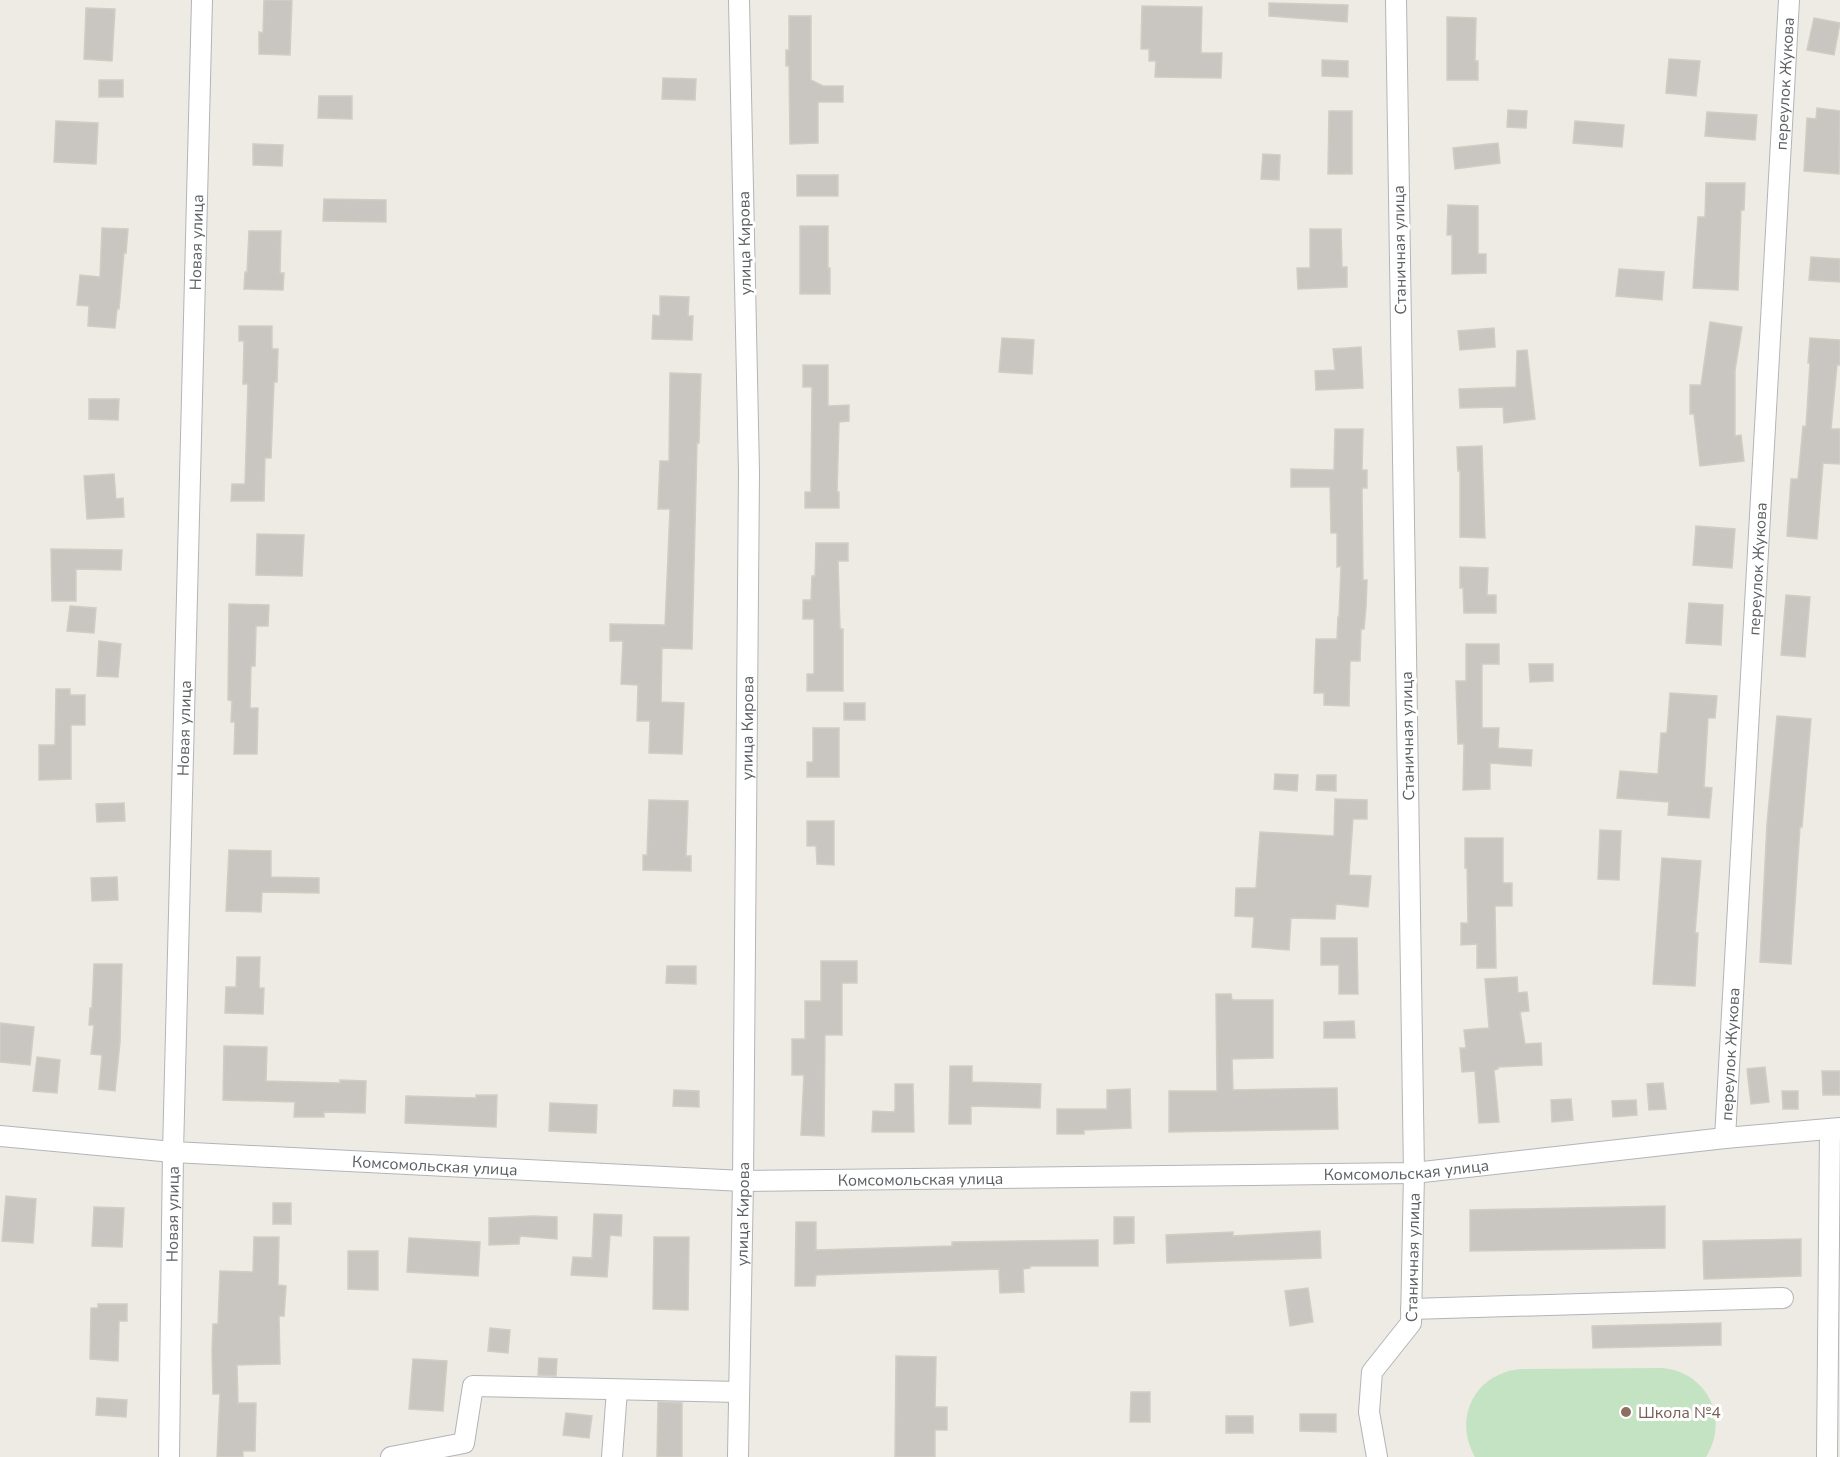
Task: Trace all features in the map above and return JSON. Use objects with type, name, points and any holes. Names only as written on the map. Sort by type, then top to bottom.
[{"type":"street","name":"Новая улица","points":[[169,1457],[173,1152],[202,0]]},
{"type":"street","name":"улица Кирова","points":[[738,1457],[743,1181],[749,472],[739,0]]},
{"type":"street","name":"Станичная улица","points":[[1377,1457],[1370,1412],[1372,1372],[1411,1323],[1414,1173],[1395,0]]},
{"type":"street","name":"переулок Жукова","points":[[1725,1138],[1790,0]]},
{"type":"street","name":"Комсомольская улица","points":[[0,1136],[173,1152],[743,1181],[1414,1173],[1725,1138],[1835,1129]]},
{"type":"street","points":[[1827,1457],[1835,1129]]},
{"type":"street","points":[[1411,1310],[1783,1298]]},
{"type":"street","points":[[391,1456],[464,1443],[473,1386],[738,1392]]},
{"type":"street","points":[[612,1457],[617,1390]]},
{"type":"green space","name":"Школа №4","points":[[1662,1368],[1678,1371],[1691,1378],[1710,1399],[1716,1427],[1713,1442],[1706,1457],[1475,1457],[1466,1427],[1468,1412],[1473,1399],[1492,1378],[1522,1369]]},
{"type":"building","points":[[264,0],[292,0],[290,55],[259,54],[259,32],[263,33]]},
{"type":"building","points":[[1269,3],[1348,5],[1347,22],[1269,16]]},
{"type":"building","points":[[1142,6],[1202,7],[1201,53],[1222,53],[1221,78],[1155,77],[1156,61],[1149,61],[1149,49],[1141,49]]},
{"type":"building","points":[[86,8],[115,9],[112,61],[84,59]]},
{"type":"building","points":[[789,16],[811,16],[811,80],[823,86],[843,86],[843,102],[818,102],[818,143],[790,144],[789,66],[786,66],[786,50],[789,50]]},
{"type":"building","points":[[1447,17],[1476,18],[1475,61],[1478,61],[1478,80],[1447,80]]},
{"type":"building","points":[[1814,18],[1840,23],[1834,55],[1807,50]]},
{"type":"building","points":[[1669,59],[1700,61],[1696,96],[1666,93]]},
{"type":"building","points":[[1322,60],[1348,61],[1348,77],[1322,76]]},
{"type":"building","points":[[663,78],[696,79],[695,100],[662,99]]},
{"type":"building","points":[[99,80],[123,80],[123,97],[99,97]]},
{"type":"building","points":[[319,96],[352,96],[352,119],[318,118]]},
{"type":"building","points":[[1817,108],[1840,111],[1839,174],[1804,171],[1807,118],[1816,119]]},
{"type":"building","points":[[1508,110],[1527,111],[1526,128],[1507,127]]},
{"type":"building","points":[[1329,111],[1352,111],[1352,174],[1328,174]]},
{"type":"building","points":[[1707,112],[1757,115],[1755,140],[1705,136]]},
{"type":"building","points":[[56,121],[98,123],[96,164],[54,162]]},
{"type":"building","points":[[1575,121],[1624,125],[1622,147],[1573,143]]},
{"type":"building","points":[[1498,143],[1500,163],[1455,169],[1453,148]]},
{"type":"building","points":[[253,144],[283,145],[282,166],[253,165]]},
{"type":"building","points":[[1263,154],[1280,155],[1279,180],[1261,179]]},
{"type":"building","points":[[797,175],[838,175],[838,196],[797,196]]},
{"type":"building","points":[[1706,183],[1745,183],[1744,210],[1741,210],[1738,290],[1693,288],[1698,217],[1705,217]]},
{"type":"building","points":[[324,199],[386,200],[386,222],[323,221]]},
{"type":"building","points":[[1448,205],[1478,206],[1478,254],[1486,254],[1486,273],[1452,274],[1452,235],[1447,235]]},
{"type":"building","points":[[800,226],[828,226],[830,294],[800,294]]},
{"type":"building","points":[[102,228],[128,229],[115,328],[88,326],[89,306],[77,305],[80,275],[100,277]]},
{"type":"building","points":[[1310,229],[1341,229],[1342,267],[1347,267],[1347,287],[1298,289],[1297,268],[1310,268]]},
{"type":"building","points":[[249,231],[281,231],[280,273],[284,273],[283,290],[244,289]]},
{"type":"building","points":[[1811,257],[1840,259],[1840,282],[1809,280]]},
{"type":"building","points":[[1619,269],[1664,272],[1662,300],[1616,296]]},
{"type":"building","points":[[660,296],[689,297],[688,316],[693,316],[692,340],[652,339],[653,315],[660,316]]},
{"type":"building","points":[[1710,322],[1742,327],[1735,370],[1735,436],[1741,435],[1744,461],[1700,466],[1694,414],[1690,414],[1690,385],[1701,385]]},
{"type":"building","points":[[239,326],[272,326],[272,349],[278,349],[277,382],[274,382],[271,458],[265,458],[264,501],[231,501],[232,484],[245,484],[248,384],[243,384],[244,341],[239,341]]},
{"type":"building","points":[[1494,328],[1495,347],[1460,350],[1458,331]]},
{"type":"building","points":[[1002,338],[1034,340],[1032,374],[999,372]]},
{"type":"building","points":[[1810,338],[1840,340],[1840,365],[1837,365],[1831,429],[1840,429],[1840,464],[1823,463],[1817,539],[1787,536],[1791,479],[1798,479],[1803,426],[1806,427]]},
{"type":"building","points":[[1361,347],[1363,388],[1316,390],[1315,371],[1335,370],[1333,349]]},
{"type":"building","points":[[1527,350],[1535,419],[1504,423],[1503,407],[1460,408],[1459,389],[1516,387],[1517,351]]},
{"type":"building","points":[[803,365],[828,365],[828,406],[849,405],[849,421],[839,422],[837,492],[839,492],[839,508],[805,508],[805,492],[811,492],[812,387],[803,387]]},
{"type":"building","points":[[670,373],[701,374],[692,649],[662,648],[661,702],[684,703],[682,754],[649,753],[650,721],[637,721],[638,685],[621,684],[623,641],[610,641],[610,624],[665,625],[670,509],[658,509],[660,461],[669,461]]},
{"type":"building","points":[[89,399],[119,399],[118,420],[89,419]]},
{"type":"building","points":[[1335,429],[1363,429],[1362,470],[1367,470],[1367,488],[1362,488],[1363,580],[1367,580],[1366,607],[1364,629],[1361,629],[1360,661],[1350,661],[1349,706],[1324,705],[1324,693],[1314,693],[1316,639],[1337,639],[1339,617],[1341,566],[1337,567],[1337,533],[1331,533],[1330,487],[1291,487],[1291,469],[1334,470]]},
{"type":"building","points":[[1482,446],[1485,538],[1460,537],[1460,471],[1458,471],[1457,447]]},
{"type":"building","points":[[114,474],[116,499],[123,498],[124,517],[87,519],[84,476]]},
{"type":"building","points":[[1696,526],[1735,529],[1732,568],[1693,565]]},
{"type":"building","points":[[257,534],[304,535],[302,576],[256,575]]},
{"type":"building","points":[[816,543],[848,543],[848,561],[838,561],[840,629],[843,629],[843,691],[807,691],[807,674],[814,674],[814,619],[803,619],[803,600],[811,600],[812,576],[815,576]]},
{"type":"building","points":[[51,549],[122,550],[121,570],[76,569],[76,601],[52,601]]},
{"type":"building","points":[[1460,567],[1488,568],[1487,595],[1496,595],[1496,613],[1464,613],[1463,588],[1460,588]]},
{"type":"building","points":[[1786,595],[1810,597],[1805,657],[1781,655]]},
{"type":"building","points":[[1689,603],[1723,605],[1721,645],[1686,643]]},
{"type":"building","points":[[229,604],[269,605],[268,626],[256,626],[255,666],[251,666],[250,708],[258,708],[257,754],[234,754],[235,722],[231,722],[232,701],[228,700]]},
{"type":"building","points":[[70,606],[96,608],[94,633],[67,631]]},
{"type":"building","points":[[99,641],[121,644],[118,677],[97,676]]},
{"type":"building","points":[[1466,644],[1499,644],[1499,664],[1482,664],[1482,728],[1499,728],[1498,748],[1532,750],[1531,766],[1490,763],[1490,789],[1463,790],[1464,744],[1458,744],[1456,681],[1466,681]]},
{"type":"building","points":[[1529,664],[1553,664],[1553,681],[1530,682]]},
{"type":"building","points":[[56,689],[70,689],[70,695],[85,695],[85,725],[71,725],[71,779],[39,780],[39,745],[55,745]]},
{"type":"building","points":[[1670,693],[1717,696],[1715,718],[1708,718],[1704,787],[1712,788],[1709,818],[1668,815],[1669,802],[1617,798],[1620,771],[1658,774],[1661,733],[1667,733]]},
{"type":"building","points":[[844,703],[865,703],[865,720],[844,720]]},
{"type":"building","points":[[1777,716],[1811,719],[1802,827],[1800,827],[1791,964],[1760,962],[1767,824]]},
{"type":"building","points":[[813,728],[839,728],[839,777],[807,777],[807,762],[813,762]]},
{"type":"building","points":[[1275,774],[1298,775],[1297,791],[1274,789]]},
{"type":"building","points":[[1317,775],[1336,775],[1336,791],[1316,790]]},
{"type":"building","points":[[1335,799],[1367,800],[1367,819],[1353,819],[1349,875],[1371,876],[1368,907],[1336,904],[1335,919],[1291,918],[1289,950],[1252,947],[1254,917],[1235,916],[1236,888],[1256,888],[1260,832],[1334,836]]},
{"type":"building","points":[[649,800],[688,801],[686,856],[691,856],[691,871],[643,870],[643,855],[647,855]]},
{"type":"building","points":[[124,803],[125,821],[97,822],[96,804]]},
{"type":"building","points":[[807,821],[834,821],[834,865],[817,864],[816,846],[807,846]]},
{"type":"building","points":[[1600,830],[1621,831],[1619,880],[1598,879]]},
{"type":"building","points":[[1465,838],[1503,838],[1503,883],[1512,883],[1512,906],[1495,906],[1496,968],[1477,968],[1477,944],[1461,945],[1461,923],[1468,923]]},
{"type":"building","points":[[229,850],[271,851],[271,877],[319,878],[319,893],[262,892],[261,912],[226,911]]},
{"type":"building","points":[[1662,858],[1701,861],[1695,933],[1698,933],[1695,986],[1653,984]]},
{"type":"building","points":[[117,877],[118,900],[92,901],[91,878]]},
{"type":"building","points":[[1321,938],[1357,938],[1358,994],[1339,994],[1339,965],[1321,965]]},
{"type":"building","points":[[237,957],[260,957],[259,988],[264,988],[263,1014],[225,1013],[226,987],[236,987]]},
{"type":"building","points":[[821,961],[857,961],[857,983],[842,983],[842,1035],[825,1035],[824,1136],[801,1135],[804,1075],[792,1075],[792,1039],[805,1039],[805,1001],[821,1001]]},
{"type":"building","points":[[94,964],[122,964],[120,1042],[115,1091],[99,1089],[102,1055],[91,1054],[94,1025],[89,1025]]},
{"type":"building","points":[[667,966],[696,966],[696,984],[666,983]]},
{"type":"building","points":[[1517,977],[1518,993],[1527,992],[1529,1011],[1520,1012],[1525,1044],[1541,1043],[1542,1065],[1498,1067],[1494,1070],[1499,1122],[1479,1123],[1475,1071],[1462,1072],[1460,1048],[1466,1048],[1464,1030],[1489,1028],[1485,979]]},
{"type":"building","points":[[1216,994],[1231,994],[1232,1000],[1273,1000],[1273,1058],[1232,1059],[1233,1090],[1337,1088],[1338,1129],[1169,1132],[1169,1091],[1217,1091]]},
{"type":"building","points":[[1354,1021],[1355,1038],[1324,1038],[1324,1022]]},
{"type":"building","points":[[0,1023],[34,1027],[30,1065],[0,1062]]},
{"type":"building","points":[[224,1046],[267,1047],[266,1081],[340,1083],[340,1080],[366,1081],[365,1113],[324,1112],[324,1117],[294,1117],[295,1102],[223,1100]]},
{"type":"building","points":[[37,1057],[60,1060],[57,1093],[33,1091]]},
{"type":"building","points":[[950,1066],[972,1066],[972,1082],[1041,1084],[1040,1108],[971,1106],[971,1124],[949,1124]]},
{"type":"building","points":[[1765,1067],[1769,1102],[1751,1104],[1747,1069]]},
{"type":"building","points":[[1822,1071],[1840,1071],[1840,1095],[1823,1095]]},
{"type":"building","points":[[1663,1083],[1666,1109],[1649,1110],[1647,1084]]},
{"type":"building","points":[[895,1084],[913,1084],[914,1132],[872,1132],[873,1111],[894,1112]]},
{"type":"building","points":[[1130,1089],[1131,1128],[1084,1130],[1084,1134],[1057,1134],[1057,1109],[1107,1109],[1107,1090]]},
{"type":"building","points":[[674,1090],[699,1091],[699,1107],[673,1106]]},
{"type":"building","points":[[1782,1091],[1798,1091],[1798,1109],[1783,1109]]},
{"type":"building","points":[[476,1095],[497,1095],[496,1127],[405,1123],[406,1096],[476,1098]]},
{"type":"building","points":[[1571,1099],[1573,1120],[1552,1122],[1551,1100]]},
{"type":"building","points":[[1636,1100],[1637,1115],[1613,1117],[1612,1101]]},
{"type":"building","points":[[550,1103],[597,1105],[596,1133],[549,1131]]},
{"type":"building","points":[[6,1196],[36,1199],[33,1243],[2,1241]]},
{"type":"building","points":[[273,1203],[291,1203],[291,1224],[273,1224]]},
{"type":"building","points":[[1665,1206],[1665,1248],[1470,1251],[1470,1210]]},
{"type":"building","points":[[94,1207],[124,1208],[122,1247],[92,1246]]},
{"type":"building","points":[[594,1214],[622,1215],[621,1236],[610,1235],[607,1277],[571,1275],[573,1257],[592,1258]]},
{"type":"building","points":[[557,1217],[557,1239],[520,1236],[519,1244],[489,1245],[489,1218]]},
{"type":"building","points":[[1114,1217],[1134,1217],[1134,1243],[1114,1244]]},
{"type":"building","points":[[796,1222],[816,1222],[816,1250],[952,1246],[952,1242],[1098,1240],[1098,1266],[1030,1266],[1030,1268],[1023,1269],[1024,1292],[1000,1293],[999,1269],[816,1275],[815,1286],[795,1286]]},
{"type":"building","points":[[1320,1231],[1321,1258],[1167,1263],[1166,1235],[1233,1232],[1233,1236]]},
{"type":"building","points":[[254,1237],[279,1237],[278,1285],[286,1286],[284,1316],[279,1316],[280,1364],[237,1365],[238,1403],[256,1403],[255,1451],[243,1451],[243,1457],[217,1457],[220,1394],[213,1394],[212,1351],[213,1324],[218,1324],[220,1271],[253,1272]]},
{"type":"building","points":[[654,1237],[689,1237],[688,1310],[653,1309]]},
{"type":"building","points":[[409,1238],[480,1242],[478,1276],[407,1272]]},
{"type":"building","points":[[1801,1239],[1801,1276],[1704,1279],[1703,1241]]},
{"type":"building","points":[[348,1251],[378,1251],[378,1290],[348,1289]]},
{"type":"building","points":[[1308,1288],[1313,1322],[1290,1326],[1285,1291]]},
{"type":"building","points":[[98,1304],[127,1304],[127,1321],[119,1321],[118,1361],[90,1359],[91,1308],[98,1308]]},
{"type":"building","points":[[1721,1323],[1721,1345],[1593,1348],[1592,1326]]},
{"type":"building","points":[[490,1328],[510,1330],[508,1353],[488,1351]]},
{"type":"building","points":[[896,1356],[936,1357],[935,1407],[947,1407],[947,1430],[935,1430],[935,1457],[895,1457]]},
{"type":"building","points":[[539,1358],[557,1359],[556,1376],[538,1375]]},
{"type":"building","points":[[413,1359],[447,1361],[443,1411],[409,1409]]},
{"type":"building","points":[[1131,1392],[1150,1392],[1150,1422],[1130,1422]]},
{"type":"building","points":[[97,1398],[127,1400],[126,1417],[96,1415]]},
{"type":"building","points":[[658,1402],[682,1403],[682,1457],[657,1457]]},
{"type":"building","points":[[566,1413],[592,1416],[589,1438],[563,1435]]},
{"type":"building","points":[[1300,1414],[1336,1414],[1336,1432],[1300,1431]]},
{"type":"building","points":[[1226,1416],[1253,1416],[1253,1433],[1226,1433]]},
{"type":"place","name":"Школа №4","points":[[1626,1412]]}]
